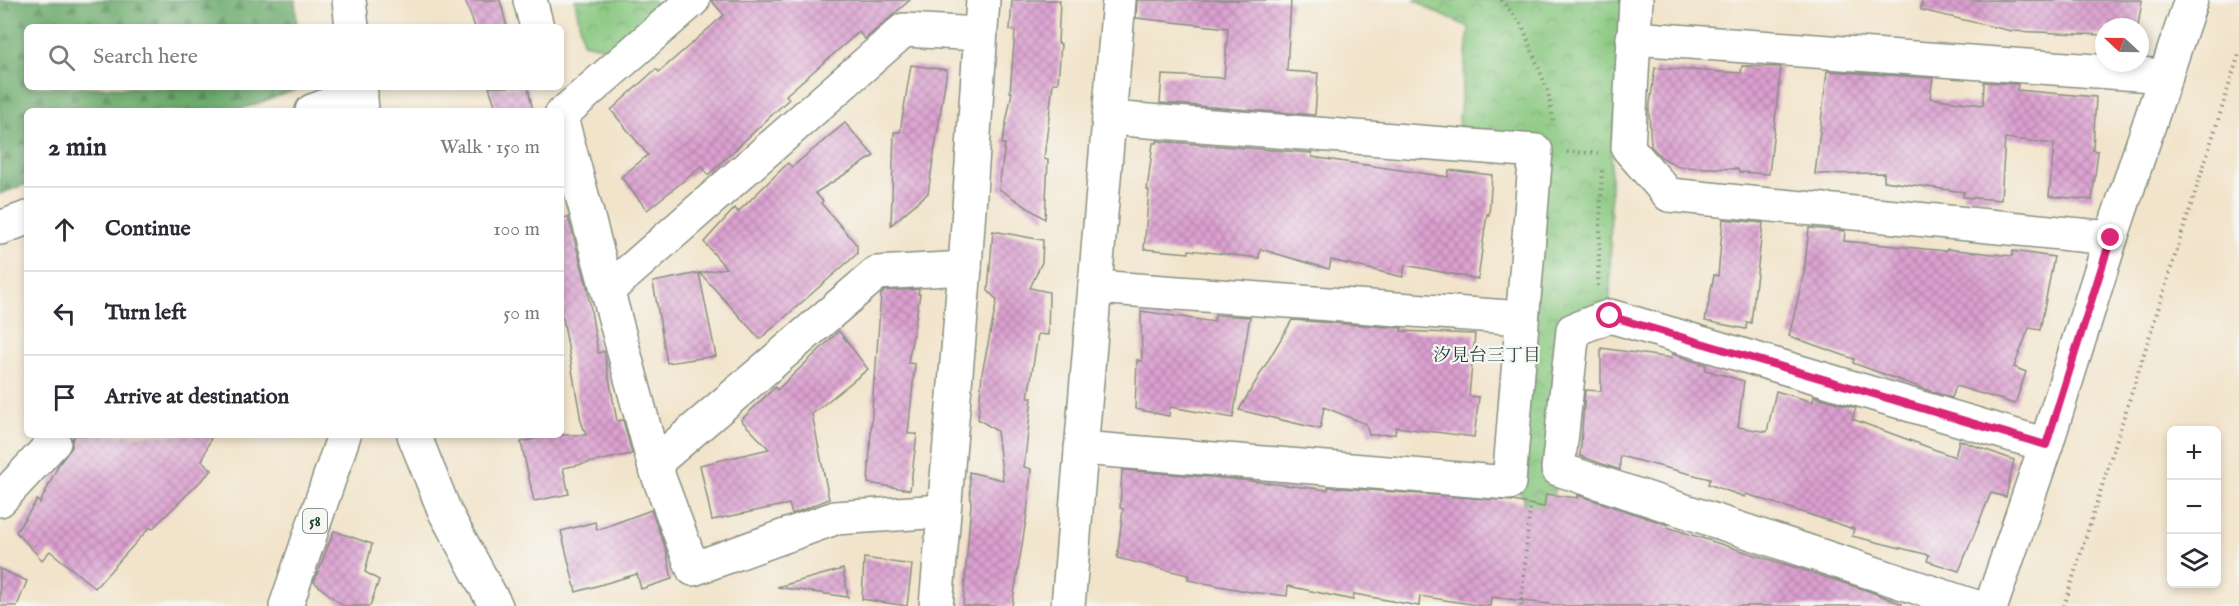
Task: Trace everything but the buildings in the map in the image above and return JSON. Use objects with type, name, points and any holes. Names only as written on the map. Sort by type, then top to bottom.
[{"type":"street","points":[[349,0],[352,24]]},
{"type":"street","points":[[530,0],[536,24]]},
{"type":"street","points":[[564,113],[693,0]]},
{"type":"street","points":[[936,606],[965,268],[983,0]]},
{"type":"street","points":[[1068,606],[1119,0]]},
{"type":"street","points":[[1636,0],[1628,148],[1670,195],[2111,238]]},
{"type":"street","points":[[1991,606],[2191,0]]},
{"type":"street","points":[[608,290],[904,30],[980,34]]},
{"type":"street","points":[[1633,38],[2166,76]]},
{"type":"street","points":[[554,90],[558,108]]},
{"type":"street","points":[[322,108],[361,97]]},
{"type":"street","points":[[1081,448],[1509,483],[1536,151],[1109,118]]},
{"type":"street","points":[[564,127],[654,464],[693,569],[835,518],[944,511]]},
{"type":"street","points":[[0,228],[24,219]]},
{"type":"street","points":[[654,464],[877,273],[965,268]]},
{"type":"street","points":[[1095,287],[1522,318]]},
{"type":"street","points":[[1973,606],[1558,470],[1573,330],[1610,316],[2046,445]]},
{"type":"street","name":"58","points":[[286,606],[343,438]]},
{"type":"street","points":[[415,438],[445,512],[490,599],[496,606]]},
{"type":"street","points":[[0,500],[54,442]]},
{"type":"path","points":[[1501,0],[1522,25],[1548,92],[1556,129]]},
{"type":"path","points":[[2064,606],[2239,54]]},
{"type":"path","points":[[1598,287],[1602,164]]},
{"type":"green space","points":[[0,0],[295,0],[297,24],[24,24],[24,90],[295,90],[244,108],[24,108],[24,185],[0,194]]},
{"type":"green space","points":[[575,0],[653,0],[660,7],[612,49],[583,43]]},
{"type":"green space","points":[[1415,0],[1626,0],[1611,164],[1610,316],[1573,330],[1558,469],[1535,606],[1513,606],[1524,496],[1509,483],[1539,136],[1458,128],[1469,27]]},
{"type":"district","name":"汐見台三丁目","points":[[1487,356]]},
{"type":"route","points":[[1610,316],[2046,445],[2111,238]]}]
